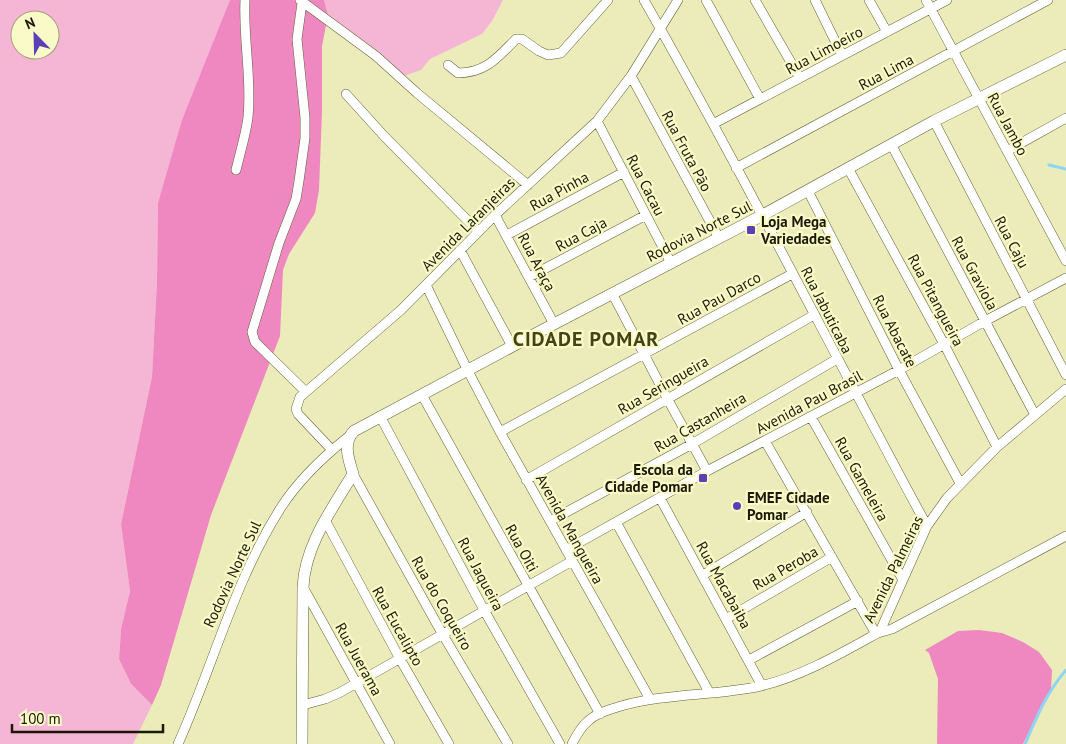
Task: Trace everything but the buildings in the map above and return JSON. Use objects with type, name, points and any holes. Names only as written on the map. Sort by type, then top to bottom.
[{"type":"street","points":[[236,170],[248,117],[245,0]]},
{"type":"street","points":[[448,65],[458,74],[473,73],[494,61],[516,39],[522,39],[548,55],[561,53],[608,0]]},
{"type":"street","name":"Rua Jabuticaba","points":[[644,0],[713,124],[855,393],[928,526]]},
{"type":"street","name":"Avenida Laranjeiras","points":[[305,392],[360,346],[426,285],[478,231],[597,121],[631,76],[678,0]]},
{"type":"street","points":[[706,0],[760,99]]},
{"type":"street","points":[[755,0],[800,78]]},
{"type":"street","points":[[814,0],[842,55]]},
{"type":"street","points":[[869,0],[887,32]]},
{"type":"street","name":"Rua Jambo","points":[[926,0],[1066,261]]},
{"type":"street","name":"Rua Limoeiro","points":[[713,124],[947,0]]},
{"type":"street","name":"Rua Lima","points":[[736,168],[1048,0]]},
{"type":"street","points":[[301,1],[376,56],[417,93],[528,185]]},
{"type":"street","points":[[301,1],[297,40],[305,118],[305,138],[296,199],[279,243],[252,332],[255,342],[305,392],[297,402],[298,414],[332,450]]},
{"type":"street","name":"Rodovia Norte Sul","points":[[178,744],[256,550],[281,508],[298,485],[332,450],[360,427],[612,293],[762,216],[934,121],[1066,55]]},
{"type":"street","name":"Rua Fruta Pão","points":[[631,76],[719,238]]},
{"type":"street","points":[[346,94],[384,136],[478,231]]},
{"type":"street","points":[[1007,151],[1066,118]]},
{"type":"street","name":"Rua Cacau","points":[[597,121],[671,263]]},
{"type":"street","name":"Rua Caju","points":[[934,121],[1066,375]]},
{"type":"street","name":"Rua Graviola","points":[[891,144],[1034,415]]},
{"type":"street","name":"Rua Pitangueira","points":[[848,168],[944,344],[997,447]]},
{"type":"street","name":"Rua Pinha","points":[[507,236],[624,172]]},
{"type":"street","name":"Rua Abacate","points":[[808,191],[960,483]]},
{"type":"street","name":"Rua Araça","points":[[495,215],[554,324]]},
{"type":"street","name":"Rua Caja","points":[[529,277],[646,215]]},
{"type":"street","points":[[460,250],[512,346]]},
{"type":"street","name":"Rua Pau Darco","points":[[500,432],[792,274]]},
{"type":"street","name":"Avenida Pau Brasil","points":[[566,550],[707,471],[900,370],[985,321],[1066,278]]},
{"type":"street","name":"Avenida Mangueira","points":[[426,285],[500,432],[650,699]]},
{"type":"street","points":[[612,293],[707,471]]},
{"type":"street","name":"Rua Seringueira","points":[[526,480],[814,315]]},
{"type":"street","name":"Rua Castanheira","points":[[550,521],[692,444],[837,359]]},
{"type":"street","name":"Avenida Palmeiras","points":[[572,744],[587,721],[600,714],[650,699],[762,686],[822,663],[877,633],[928,526],[947,498],[997,447],[1066,390]]},
{"type":"street","name":"Rua Oiti","points":[[422,394],[527,586],[600,714]]},
{"type":"street","name":"Rua Jaqueira","points":[[380,416],[484,610],[560,744]]},
{"type":"street","name":"Rua Gameleira","points":[[811,417],[903,580]]},
{"type":"street","points":[[302,744],[303,587],[307,559],[325,520],[353,474],[347,448],[348,437]]},
{"type":"street","points":[[765,441],[877,633],[892,629],[1066,536]]},
{"type":"street","name":"Rua do Coqueiro","points":[[353,474],[443,634],[508,744]]},
{"type":"street","name":"Rua Macabaiba","points":[[660,498],[750,660],[762,686]]},
{"type":"street","points":[[703,575],[807,512]]},
{"type":"street","name":"Rua Eucalipto","points":[[325,520],[400,659],[449,744]]},
{"type":"street","points":[[616,522],[709,692]]},
{"type":"street","name":"Rua Peroba","points":[[726,619],[832,557]]},
{"type":"street","points":[[303,705],[331,697],[357,684],[572,561]]},
{"type":"street","name":"Rua Juerama","points":[[303,587],[357,684],[387,743]]},
{"type":"street","points":[[750,660],[858,601]]},
{"type":"shaded area","points":[[0,0],[230,0],[158,203],[157,281],[152,377],[121,524],[130,591],[121,629],[119,659],[131,684],[152,705],[133,744],[0,744]]},
{"type":"shaded area","points":[[230,0],[324,0],[328,15],[322,46],[319,190],[315,213],[289,254],[283,270],[280,336],[211,515],[161,685],[152,705],[131,684],[119,659],[121,629],[130,591],[121,524],[152,377],[157,281],[158,203],[182,120]]},
{"type":"shaded area","points":[[324,0],[503,0],[492,21],[482,34],[430,59],[421,70],[401,77],[328,15]]},
{"type":"shaded area","points":[[979,630],[1002,633],[1023,642],[1039,652],[1052,670],[1051,690],[1023,744],[937,744],[938,679],[929,653],[925,650],[958,631]]},
{"type":"waterway","points":[[1049,165],[1066,169]]},
{"type":"waterway","points":[[1025,744],[1048,696],[1066,670]]},
{"type":"place","name":"Loja Mega Variedades","points":[[751,230]]},
{"type":"place","name":"Escola da Cidade Pomar","points":[[703,478]]},
{"type":"place","name":"EMEF Cidade Pomar","points":[[737,506]]},
{"type":"district","name":"CIDADE POMAR","points":[[586,339]]}]
